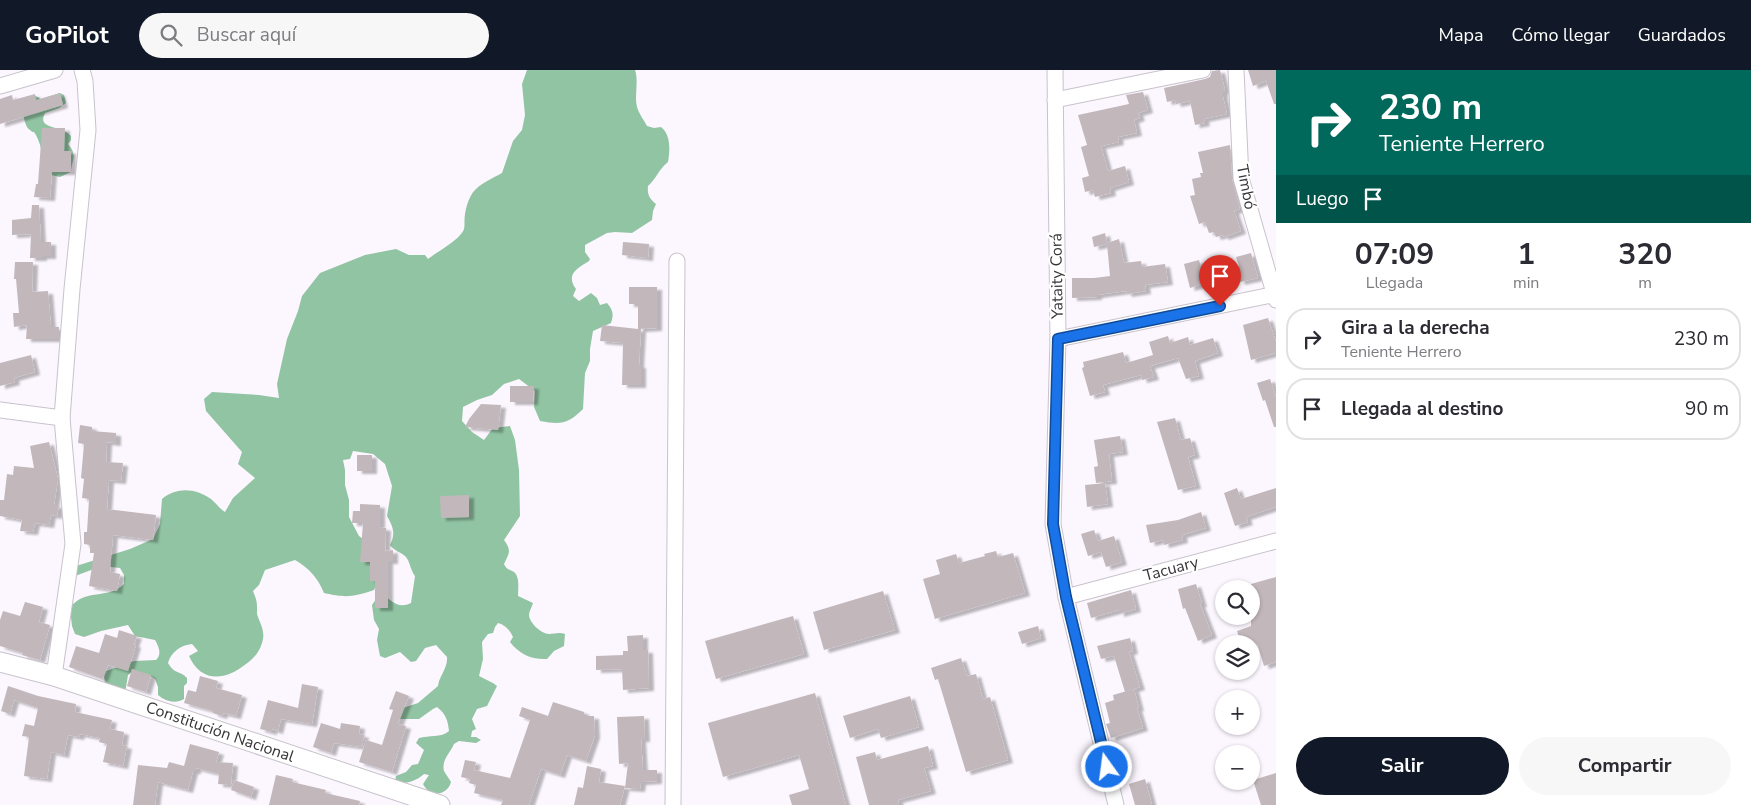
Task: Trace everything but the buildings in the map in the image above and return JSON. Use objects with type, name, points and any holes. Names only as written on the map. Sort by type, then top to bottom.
[{"type":"street","points":[[54,676],[73,544],[62,418],[72,289],[88,130],[82,70]]},
{"type":"street","name":"Yataity Corá","points":[[1055,70],[1058,339],[1053,524],[1066,597],[1116,805]]},
{"type":"street","points":[[1055,100],[1203,70]]},
{"type":"street","name":"Timbó","points":[[1236,70],[1241,178],[1275,297]]},
{"type":"street","points":[[0,86],[50,71]]},
{"type":"street","points":[[673,805],[677,260]]},
{"type":"street","points":[[1058,339],[1275,297]]},
{"type":"street","points":[[0,410],[62,418]]},
{"type":"street","name":"Tacuary","points":[[1066,597],[1276,541]]},
{"type":"street","name":"Constitución Nacional","points":[[0,662],[54,676],[440,805]]},
{"type":"green space","points":[[527,70],[635,70],[637,79],[636,102],[639,112],[647,126],[661,127],[664,130],[669,143],[668,162],[648,186],[649,197],[656,204],[652,220],[632,233],[607,233],[585,245],[585,252],[590,259],[572,275],[573,284],[576,289],[573,296],[579,301],[591,293],[597,298],[600,305],[607,303],[613,315],[611,323],[593,331],[590,361],[585,373],[583,409],[573,418],[564,422],[540,421],[534,407],[535,391],[519,379],[504,384],[492,395],[463,407],[462,421],[472,432],[484,440],[493,428],[510,426],[515,440],[519,470],[520,516],[504,540],[509,552],[504,564],[516,574],[518,596],[533,603],[529,615],[533,624],[539,630],[549,634],[565,634],[564,646],[554,651],[547,659],[531,657],[522,653],[510,642],[513,637],[510,632],[505,626],[498,623],[493,633],[488,634],[482,642],[483,659],[479,676],[497,686],[487,706],[477,709],[472,719],[476,729],[472,731],[471,737],[481,740],[476,743],[459,741],[454,744],[443,767],[451,782],[446,790],[438,794],[430,792],[423,784],[429,775],[424,774],[416,780],[402,784],[395,781],[396,776],[406,772],[412,765],[418,764],[424,750],[416,743],[419,738],[439,736],[449,731],[443,712],[437,707],[419,719],[397,719],[397,710],[418,703],[438,686],[447,657],[436,645],[425,648],[416,661],[411,662],[400,652],[385,658],[380,656],[377,640],[379,629],[374,620],[372,605],[378,596],[383,593],[396,604],[407,605],[411,603],[415,576],[406,557],[390,545],[393,530],[387,516],[392,486],[385,464],[373,454],[353,451],[350,459],[343,460],[345,485],[349,500],[349,517],[359,536],[371,545],[380,576],[374,590],[349,596],[324,593],[319,582],[312,574],[295,560],[265,570],[259,585],[253,591],[257,602],[257,614],[263,631],[261,647],[253,658],[238,670],[222,676],[207,675],[194,665],[189,656],[198,651],[192,644],[174,652],[168,663],[175,671],[187,678],[187,683],[184,686],[184,699],[174,702],[161,697],[158,695],[155,679],[146,674],[132,672],[128,675],[125,693],[105,684],[104,675],[106,671],[134,661],[156,660],[159,655],[159,648],[155,640],[135,636],[128,625],[84,637],[75,634],[70,608],[82,598],[118,589],[124,584],[124,575],[120,568],[102,566],[75,576],[73,567],[130,549],[153,539],[160,524],[162,499],[174,492],[186,490],[205,495],[225,512],[233,498],[255,478],[238,464],[242,452],[206,411],[204,399],[212,392],[279,398],[277,384],[287,339],[302,296],[320,273],[365,255],[396,249],[409,255],[425,255],[428,259],[462,233],[467,205],[473,192],[482,184],[502,173],[513,141],[522,130],[525,115],[522,84]]},
{"type":"green space","points":[[60,93],[64,95],[66,103],[59,108],[45,113],[43,118],[47,125],[62,130],[71,136],[68,144],[74,158],[71,172],[60,177],[47,174],[38,140],[34,132],[27,127],[23,115],[34,95],[41,99]]},
{"type":"route","points":[[1107,767],[1066,597],[1053,524],[1058,339],[1220,306]]}]
